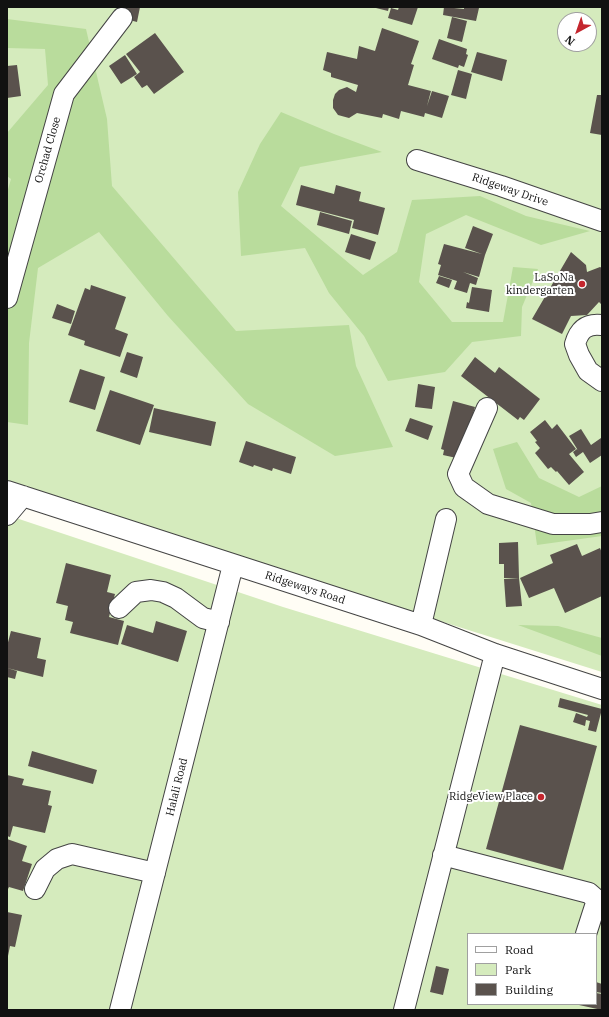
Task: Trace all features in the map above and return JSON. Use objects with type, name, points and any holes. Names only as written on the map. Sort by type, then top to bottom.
[{"type":"street","name":"Orchad Close","points":[[7,298],[64,94],[122,18]]},
{"type":"street","name":"Ridgeway Drive","points":[[417,160],[501,186],[602,221]]},
{"type":"street","points":[[602,325],[587,326],[578,333],[575,344],[588,371],[602,381]]},
{"type":"street","points":[[487,408],[458,474],[464,487],[488,504],[553,524],[590,524],[602,522]]},
{"type":"street","points":[[7,515],[15,494]]},
{"type":"street","name":"Ridgeways Road","points":[[15,494],[421,625],[496,654],[602,689]]},
{"type":"street","points":[[421,625],[446,519]]},
{"type":"street","name":"Halali Road","points":[[120,1010],[233,565]]},
{"type":"street","points":[[119,608],[136,592],[151,590],[163,592],[176,598],[203,618],[219,622]]},
{"type":"street","points":[[404,1010],[496,654]]},
{"type":"street","points":[[35,889],[45,869],[57,858],[72,854],[155,873]]},
{"type":"street","points":[[443,855],[589,893],[597,900],[586,933]]},
{"type":"green space","points":[[7,7],[602,7],[602,672],[7,485]]},
{"type":"green space","points":[[7,19],[86,29],[107,119],[112,186],[236,331],[349,325],[356,366],[393,447],[335,456],[248,404],[168,316],[99,232],[38,268],[29,343],[28,425],[7,422],[7,193],[11,179],[7,176],[7,133],[48,85],[45,49],[7,48]]},
{"type":"green space","points":[[281,112],[382,152],[300,167],[281,206],[363,275],[397,252],[412,200],[480,196],[526,216],[590,231],[541,245],[466,215],[426,234],[419,282],[452,322],[503,322],[513,267],[538,269],[522,307],[521,336],[472,342],[445,372],[388,381],[364,336],[329,293],[305,248],[241,256],[238,192],[260,144]]},
{"type":"green space","points":[[517,442],[539,478],[579,497],[602,486],[602,536],[537,545],[531,503],[506,489],[493,449]]},
{"type":"green space","points":[[7,515],[283,607],[602,705],[602,1010],[7,1010]]},
{"type":"green space","points":[[518,625],[558,626],[602,638],[602,656]]},
{"type":"building","points":[[124,7],[140,7],[137,22],[122,18]]},
{"type":"building","points":[[372,7],[389,7],[388,11]]},
{"type":"building","points":[[399,7],[418,7],[412,25],[388,18],[391,8],[398,10]]},
{"type":"building","points":[[444,7],[464,9],[464,7],[479,8],[476,21],[443,15]]},
{"type":"building","points":[[452,17],[467,21],[462,42],[447,38]]},
{"type":"building","points":[[382,28],[419,41],[411,64],[414,65],[408,85],[431,91],[427,106],[432,91],[449,96],[442,118],[425,113],[424,117],[401,111],[399,119],[383,114],[382,118],[357,113],[349,118],[338,115],[333,108],[335,94],[339,90],[347,87],[356,92],[358,85],[331,77],[331,73],[323,70],[327,52],[357,59],[359,46],[375,51]]},
{"type":"building","points":[[155,33],[184,72],[154,94],[147,85],[142,88],[134,77],[140,72],[126,54]]},
{"type":"building","points":[[439,39],[467,49],[466,54],[468,55],[464,67],[459,65],[458,68],[432,59]]},
{"type":"building","points":[[477,52],[507,60],[502,81],[471,72]]},
{"type":"building","points":[[125,55],[137,74],[121,84],[109,66]]},
{"type":"building","points":[[17,65],[21,96],[7,98],[7,66]]},
{"type":"building","points":[[458,70],[472,74],[466,99],[451,95]]},
{"type":"building","points":[[597,95],[602,95],[602,135],[590,133]]},
{"type":"building","points":[[301,185],[334,194],[336,185],[361,192],[359,201],[385,208],[378,235],[352,228],[354,220],[296,205]]},
{"type":"building","points":[[320,212],[352,221],[349,234],[317,225]]},
{"type":"building","points":[[473,226],[493,234],[479,277],[463,272],[478,278],[476,285],[470,283],[467,293],[454,289],[457,281],[438,275],[441,265],[438,264],[444,244],[482,254],[465,248]]},
{"type":"building","points":[[351,234],[376,242],[370,260],[345,252]]},
{"type":"building","points":[[571,252],[586,265],[587,272],[600,267],[602,268],[602,305],[599,302],[587,315],[571,316],[562,334],[532,319]]},
{"type":"building","points":[[439,276],[452,280],[449,288],[436,283]]},
{"type":"building","points":[[91,285],[126,297],[115,329],[128,334],[120,357],[84,345],[85,341],[68,335],[85,288],[90,290]]},
{"type":"building","points":[[472,287],[492,290],[489,312],[466,308],[467,302],[469,303]]},
{"type":"building","points":[[57,304],[75,311],[71,324],[52,318]]},
{"type":"building","points":[[127,352],[143,357],[137,378],[120,372]]},
{"type":"building","points":[[475,357],[495,373],[499,367],[540,399],[524,420],[520,417],[518,420],[461,376]]},
{"type":"building","points":[[80,369],[105,377],[95,410],[69,402]]},
{"type":"building","points":[[418,384],[435,387],[432,409],[415,407]]},
{"type":"building","points":[[110,390],[154,405],[140,445],[96,431]]},
{"type":"building","points":[[453,401],[475,407],[461,459],[443,455],[444,450],[441,449]]},
{"type":"building","points":[[154,408],[216,422],[211,446],[149,432]]},
{"type":"building","points":[[410,418],[433,426],[428,440],[405,431]]},
{"type":"building","points":[[545,420],[552,429],[557,424],[576,449],[569,454],[584,472],[569,485],[557,471],[556,472],[551,467],[548,469],[535,453],[540,448],[530,432]]},
{"type":"building","points":[[581,429],[591,445],[601,438],[602,440],[602,455],[590,463],[583,452],[576,457],[573,452],[577,449],[579,452],[569,436]]},
{"type":"building","points":[[246,441],[296,457],[291,474],[273,468],[272,471],[239,462]]},
{"type":"building","points":[[518,542],[519,578],[504,578],[504,564],[499,564],[499,543]]},
{"type":"building","points":[[577,544],[582,556],[600,548],[602,553],[602,596],[565,613],[554,588],[529,598],[520,578],[553,563],[550,555]]},
{"type":"building","points":[[66,563],[111,575],[107,592],[115,594],[109,617],[124,621],[118,645],[70,633],[73,622],[65,620],[68,606],[56,603]]},
{"type":"building","points":[[519,578],[522,606],[506,607],[504,579]]},
{"type":"building","points":[[156,621],[187,631],[178,662],[121,644],[127,625],[153,633]]},
{"type":"building","points":[[11,631],[41,638],[37,658],[46,660],[43,677],[7,668],[7,646]]},
{"type":"building","points":[[7,668],[17,671],[15,679],[7,677]]},
{"type":"building","points":[[560,698],[602,709],[596,732],[588,730],[590,721],[586,720],[585,726],[573,722],[576,713],[587,717],[588,715],[558,707]]},
{"type":"building","name":"RidgeView Place","points":[[520,725],[597,746],[563,870],[486,849]]},
{"type":"building","points":[[32,751],[97,770],[93,784],[28,766]]},
{"type":"building","points":[[7,775],[24,779],[22,785],[51,791],[48,805],[52,806],[45,833],[13,826],[10,837],[7,836]]},
{"type":"building","points":[[7,839],[27,846],[22,861],[32,864],[23,891],[9,887],[7,891]]},
{"type":"building","points":[[7,912],[22,915],[15,947],[10,946],[8,956]]},
{"type":"building","points":[[436,966],[449,969],[443,995],[430,992]]},
{"type":"building","points":[[597,982],[602,984],[602,993],[597,992]]},
{"type":"building","points":[[597,993],[602,994],[602,1010],[579,1005],[597,1005]]},
{"type":"place","name":"LaSoNa kindergarten","points":[[582,284]]},
{"type":"place","name":"RidgeView Place","points":[[541,797]]}]
